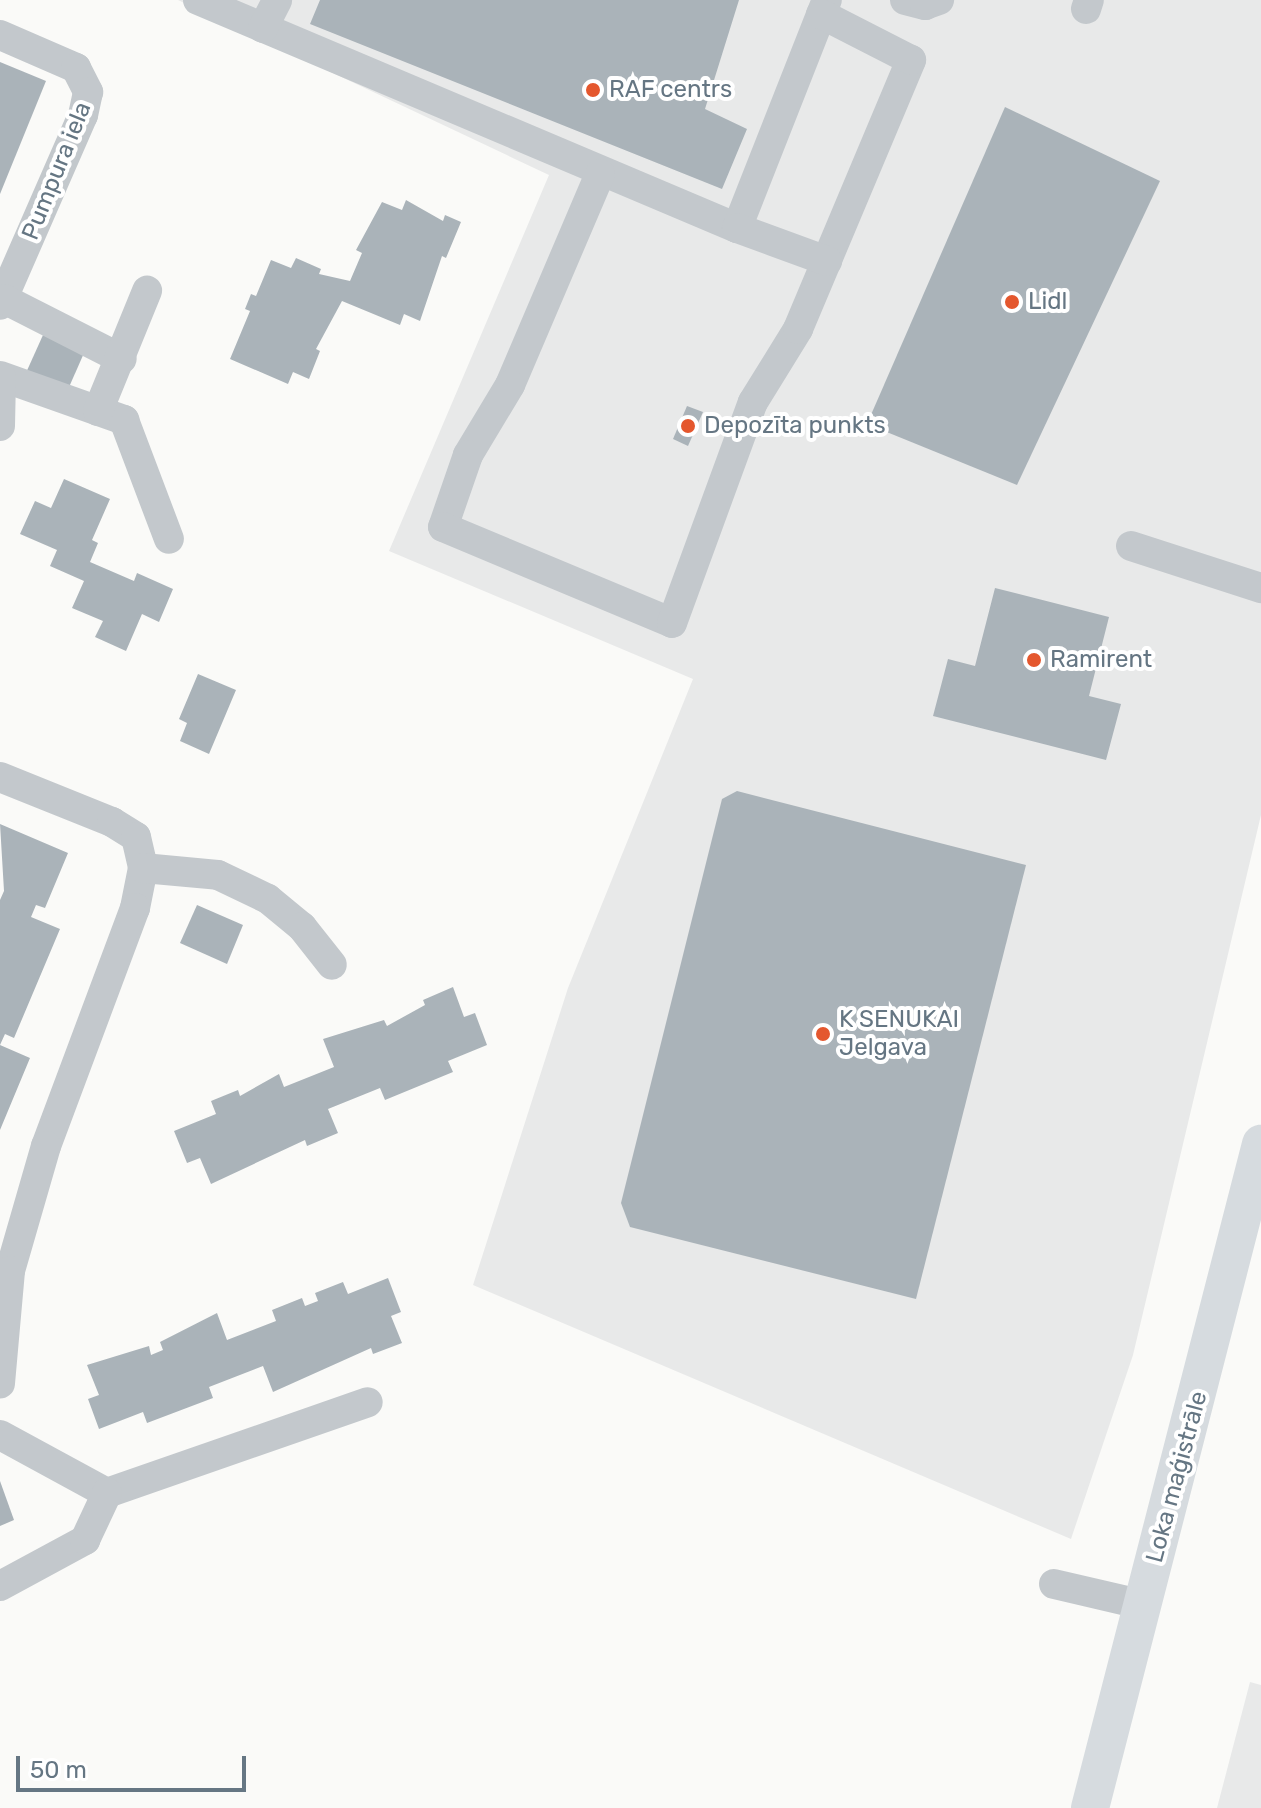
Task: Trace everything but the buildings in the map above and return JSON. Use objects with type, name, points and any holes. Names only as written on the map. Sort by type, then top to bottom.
[{"type":"main road","name":"Loka maģistrāle","points":[[1090,1808],[1261,1144]]},
{"type":"street","points":[[198,0],[600,174],[827,261]]},
{"type":"street","points":[[263,28],[277,0]]},
{"type":"street","points":[[905,0],[925,5],[939,0]]},
{"type":"street","points":[[600,174],[510,385],[468,455],[443,527],[672,623],[753,402],[798,329],[911,60],[824,7],[737,228]]},
{"type":"street","name":"Pumpura iela","points":[[0,35],[76,68],[88,92],[83,115],[2,302]]},
{"type":"street","points":[[98,411],[122,359],[147,291]]},
{"type":"street","points":[[2,302],[122,359]]},
{"type":"street","points":[[0,426],[0,376],[124,420],[169,539]]},
{"type":"street","points":[[1131,546],[1261,588]]},
{"type":"street","points":[[0,777],[112,822],[136,837],[143,868],[135,908],[46,1146],[10,1271],[0,1384]]},
{"type":"street","points":[[143,868],[218,875],[268,899],[302,927],[332,965]]},
{"type":"street","points":[[0,1586],[85,1540],[107,1493],[368,1402]]},
{"type":"street","points":[[3,1440],[107,1493]]},
{"type":"street","points":[[1054,1584],[1144,1605]]},
{"type":"shaded area","points":[[178,0],[1261,0],[1261,815],[1133,1355],[1071,1539],[473,1285],[568,988],[693,679],[389,551],[549,175]]},
{"type":"shaded area","points":[[1250,1682],[1261,1685],[1261,1808],[1217,1808]]},
{"type":"place","name":"RAF centrs","points":[[593,90]]},
{"type":"place","name":"Lidl","points":[[1012,302]]},
{"type":"place","name":"Depozīta punkts","points":[[688,426]]},
{"type":"place","name":"Ramirent","points":[[1034,660]]},
{"type":"place","name":"K SENUKAI Jelgava","points":[[823,1034]]}]
